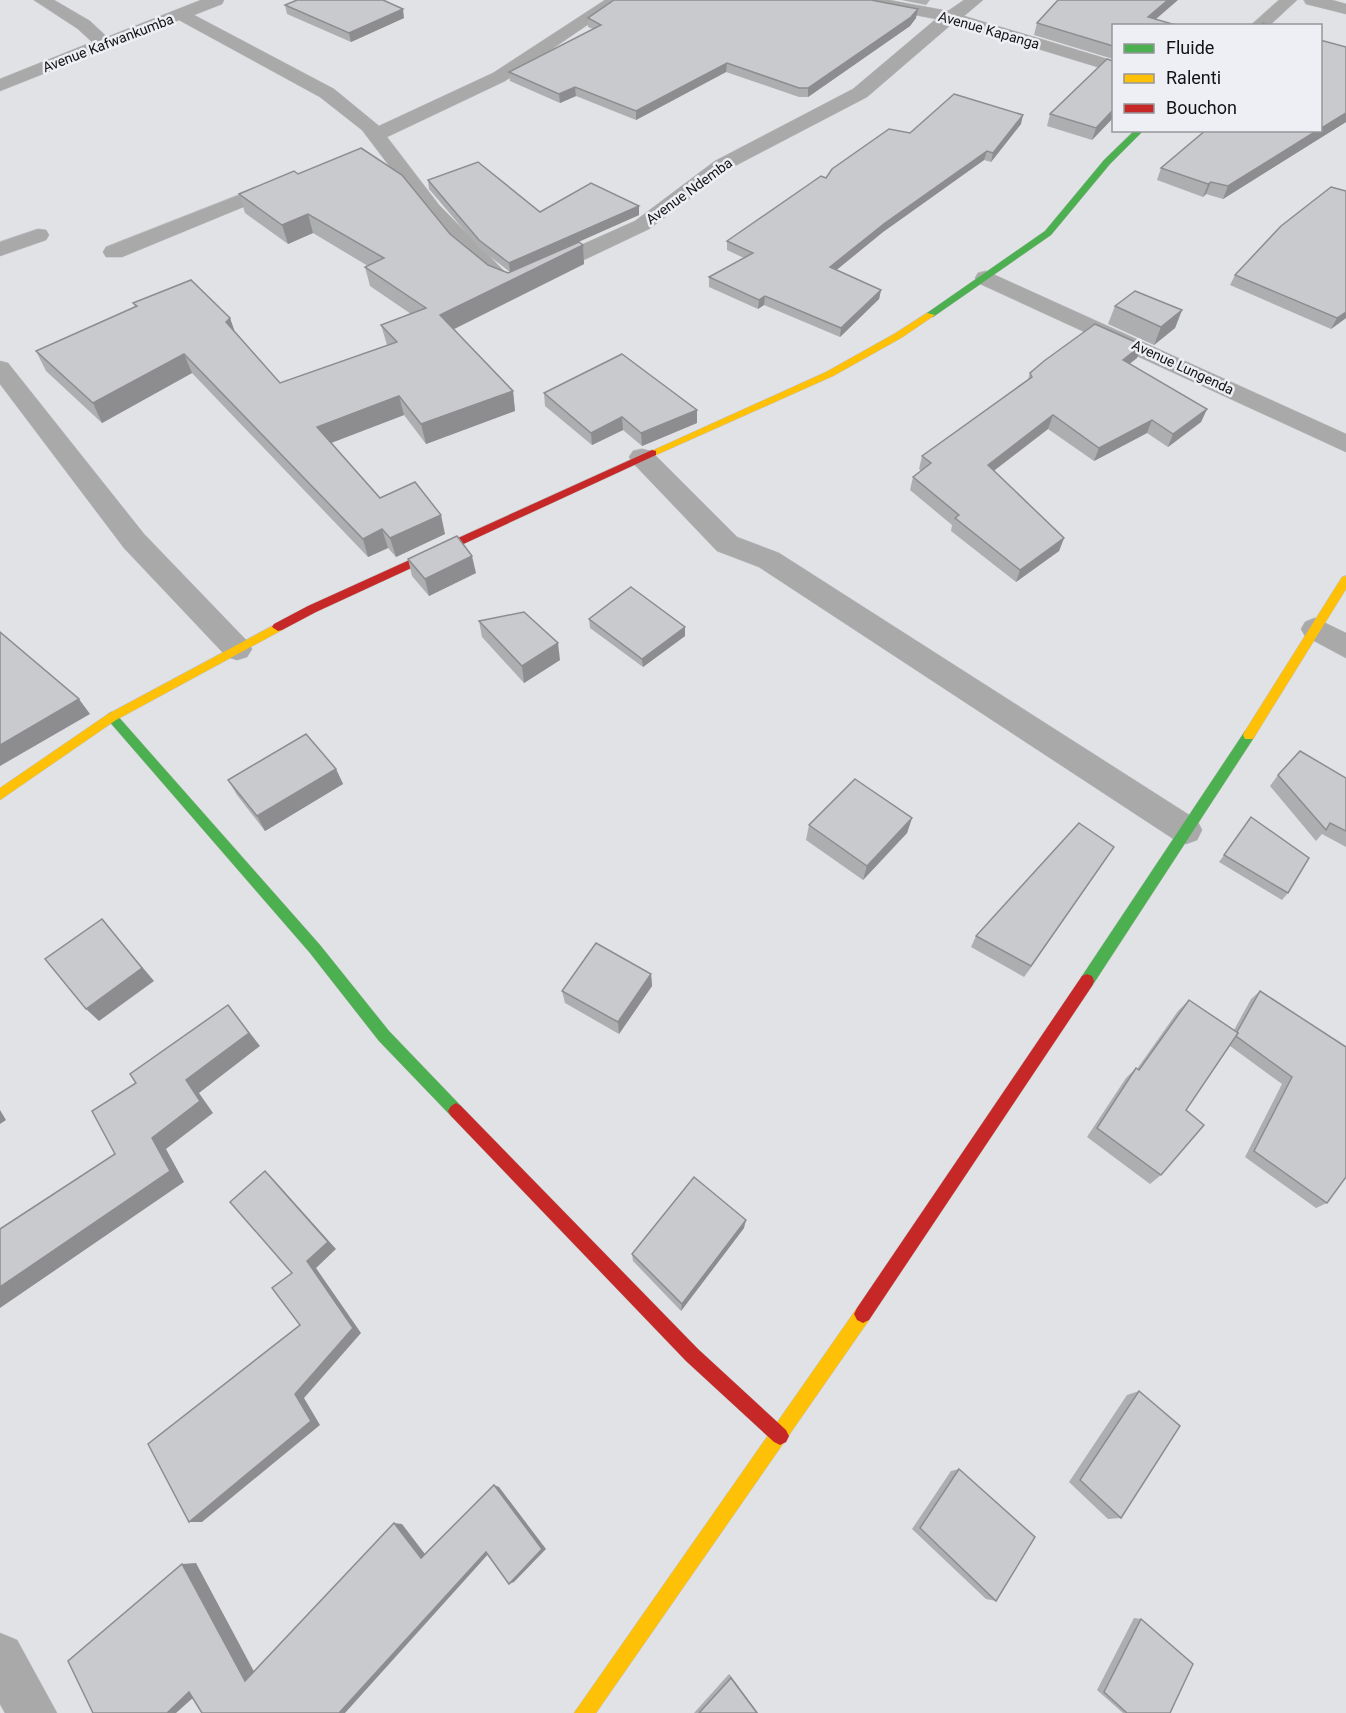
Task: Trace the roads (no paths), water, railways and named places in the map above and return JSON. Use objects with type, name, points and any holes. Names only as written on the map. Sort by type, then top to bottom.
[{"type":"street","points":[[42,0],[84,25],[104,44]]},
{"type":"street","name":"Avenue Kafwankumba","points":[[0,85],[216,0]]},
{"type":"street","points":[[359,153],[378,140],[499,77],[615,0]]},
{"type":"street","name":"Avenue Kapanga","points":[[863,0],[951,16],[1112,67]]},
{"type":"street","name":"Avenue Ndemba","points":[[182,15],[327,93],[369,126],[432,210],[491,273],[505,282],[520,280],[642,225],[722,165],[777,134],[836,108],[860,93],[951,16],[975,0]]},
{"type":"street","points":[[1260,24],[1289,0]]},
{"type":"street","points":[[1312,0],[1346,9]]},
{"type":"street","points":[[0,795],[112,717],[322,604],[844,367],[891,342],[1048,233],[1107,162],[1138,132]]},
{"type":"street","points":[[114,252],[305,175]]},
{"type":"street","points":[[0,250],[38,235]]},
{"type":"street","name":"Avenue Lungenda","points":[[986,278],[1346,444]]},
{"type":"street","points":[[0,368],[134,541],[237,649]]},
{"type":"street","points":[[642,458],[727,544],[769,560],[1186,830]]},
{"type":"street","points":[[584,1713],[780,1436],[1186,830],[1346,580]]},
{"type":"street","points":[[1315,629],[1346,647]]},
{"type":"street","points":[[112,717],[315,949],[384,1036],[692,1355],[780,1436]]},
{"type":"street","points":[[0,1657],[32,1713]]}]
